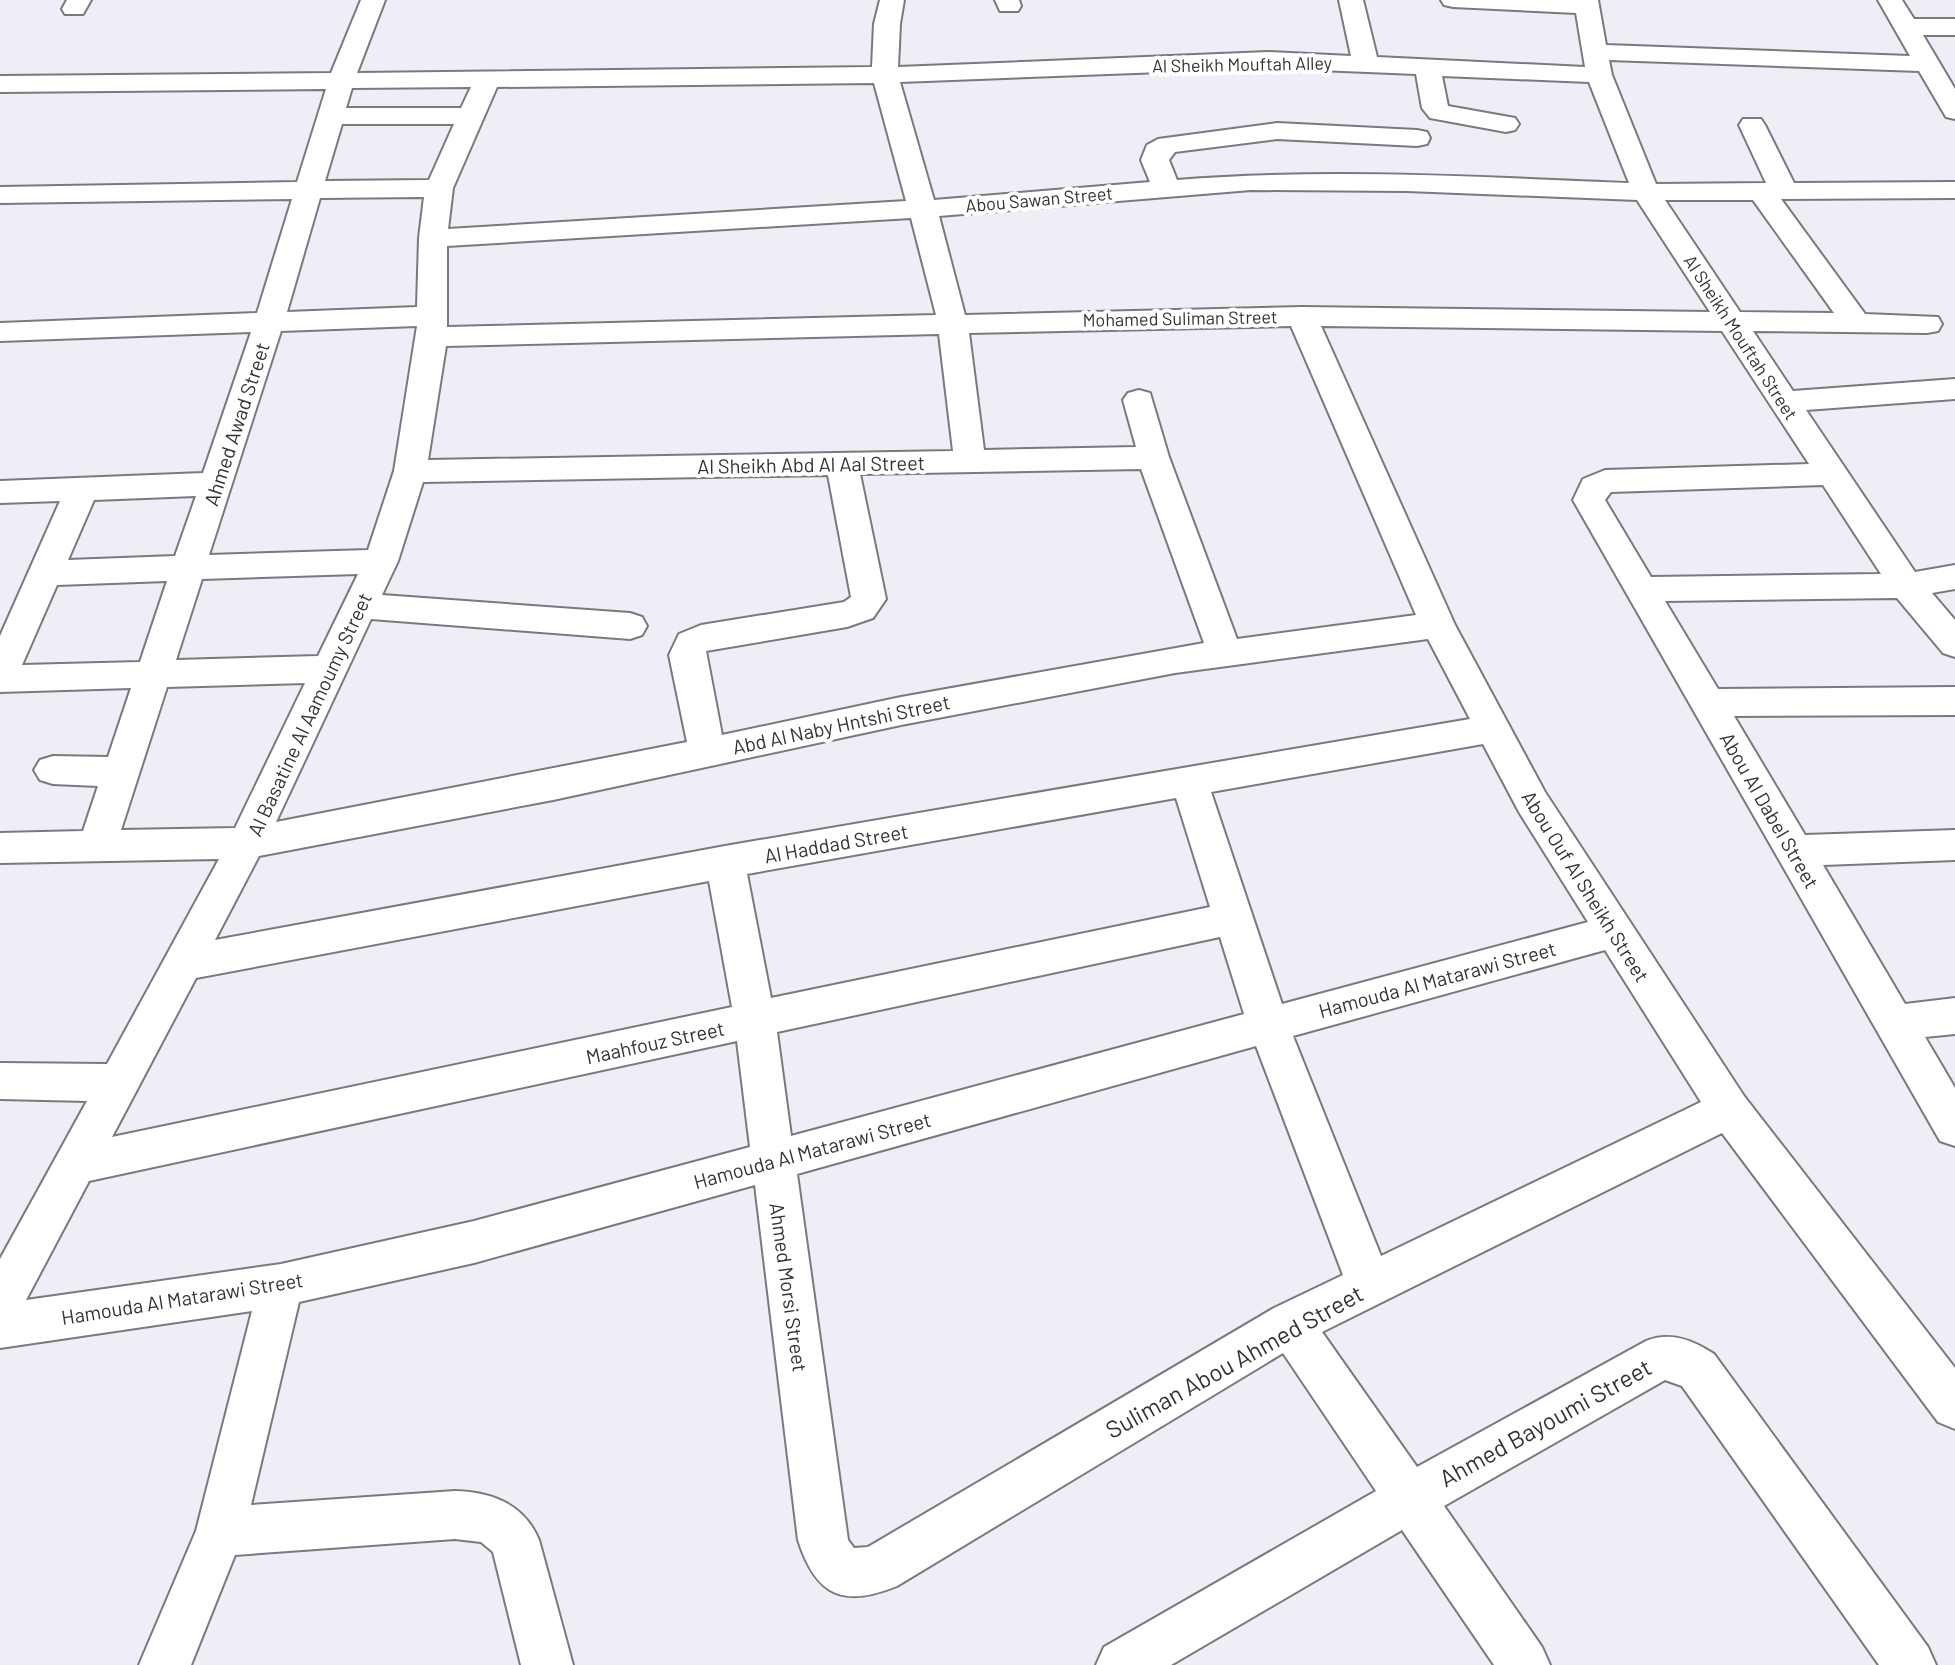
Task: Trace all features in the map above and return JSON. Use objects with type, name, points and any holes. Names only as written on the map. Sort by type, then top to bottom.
[{"type":"street","name":"Ahmed Awad Street","points":[[97,847],[269,322],[341,81],[373,0]]},
{"type":"street","points":[[892,0],[887,24],[885,75],[952,322],[970,462]]},
{"type":"street","points":[[1351,0],[1366,65]]},
{"type":"street","points":[[1453,0],[1587,3]]},
{"type":"street","points":[[1890,0],[1955,111]]},
{"type":"street","name":"Al Sheikh Mouftah Street","points":[[1587,3],[1597,63],[1646,192],[1906,586],[1955,644]]},
{"type":"street","points":[[1905,27],[1955,27]]},
{"type":"street","name":"Al Sheikh Mouftah Alley","points":[[0,84],[341,81],[499,72],[885,75],[1219,61],[1428,67],[1597,63],[1927,64]]},
{"type":"street","points":[[1428,67],[1435,108],[1439,112],[1506,124]]},
{"type":"street","name":"Al Basatine Al Aamoumy Street","points":[[0,1304],[247,843],[381,561],[410,471],[432,326],[433,238],[439,188],[471,116],[499,72]]},
{"type":"street","points":[[330,116],[471,116]]},
{"type":"street","points":[[1752,125],[1773,191],[1856,323]]},
{"type":"street","points":[[1166,188],[1155,160],[1157,151],[1168,145],[1277,131],[1417,138]]},
{"type":"street","points":[[1863,160],[1878,190]]},
{"type":"street","name":"Abou Sawan Street","points":[[433,238],[922,209],[1251,182],[1327,181],[1646,192],[1955,190]]},
{"type":"street","points":[[0,195],[439,188]]},
{"type":"street","name":"Mohamed Suliman Street","points":[[0,332],[269,322],[432,326],[1302,316],[1927,324]]},
{"type":"street","name":"Abou Ouf Al Sheikh Street","points":[[1302,316],[1438,625],[1532,802],[1729,1109],[1955,1406]]},
{"type":"street","points":[[1783,402],[1949,398]]},
{"type":"street","points":[[1139,400],[1153,457],[1225,653]]},
{"type":"street","name":"Al Sheikh Abd Al Aal Street","points":[[410,471],[1153,457]]},
{"type":"street","points":[[707,752],[687,655],[691,643],[701,638],[847,614],[861,609],[869,599],[842,464]]},
{"type":"street","name":"Abou Al Dabel Street","points":[[1831,474],[1605,481],[1590,493],[1592,508],[1955,1127]]},
{"type":"street","points":[[0,492],[217,484]]},
{"type":"street","points":[[82,489],[46,573],[12,619],[0,678],[331,669]]},
{"type":"street","points":[[46,573],[381,561]]},
{"type":"street","points":[[1641,589],[1906,586],[1955,577]]},
{"type":"street","points":[[361,606],[630,626]]},
{"type":"street","name":"Abd Al Naby Hntshi Street","points":[[0,848],[247,843],[553,785],[901,711],[1225,653],[1438,625]]},
{"type":"street","points":[[1708,703],[1955,701]]},
{"type":"street","name":"Al Haddad Street","points":[[183,963],[725,862],[1491,729]]},
{"type":"street","points":[[53,770],[122,772]]},
{"type":"street","points":[[1189,782],[1268,1024],[1370,1285]]},
{"type":"street","points":[[1793,851],[1955,845]]},
{"type":"street","name":"Ahmed Morsi Street","points":[[725,862],[755,1021],[823,1540],[826,1554],[835,1566]]},
{"type":"street","name":"Maahfouz Street","points":[[75,1164],[1233,918]]},
{"type":"street","name":"Hamouda Al Matarawi Street","points":[[0,1326],[281,1285],[474,1242],[1614,931]]},
{"type":"street","points":[[1894,1023],[1955,1016]]},
{"type":"street","points":[[0,1081],[118,1083]]},
{"type":"street","name":"Suliman Abou Ahmed Street","points":[[835,1566],[849,1575],[865,1574],[879,1568],[1290,1324],[1729,1109]]},
{"type":"street","points":[[165,1665],[220,1532],[281,1285]]},
{"type":"street","points":[[1290,1324],[1524,1665]]},
{"type":"street","name":"Ahmed Bayoumi Street","points":[[1122,1665],[1662,1357],[1686,1362],[1706,1380],[1910,1665]]},
{"type":"street","points":[[220,1532],[455,1515],[491,1519],[505,1527],[514,1540],[547,1665]]}]
